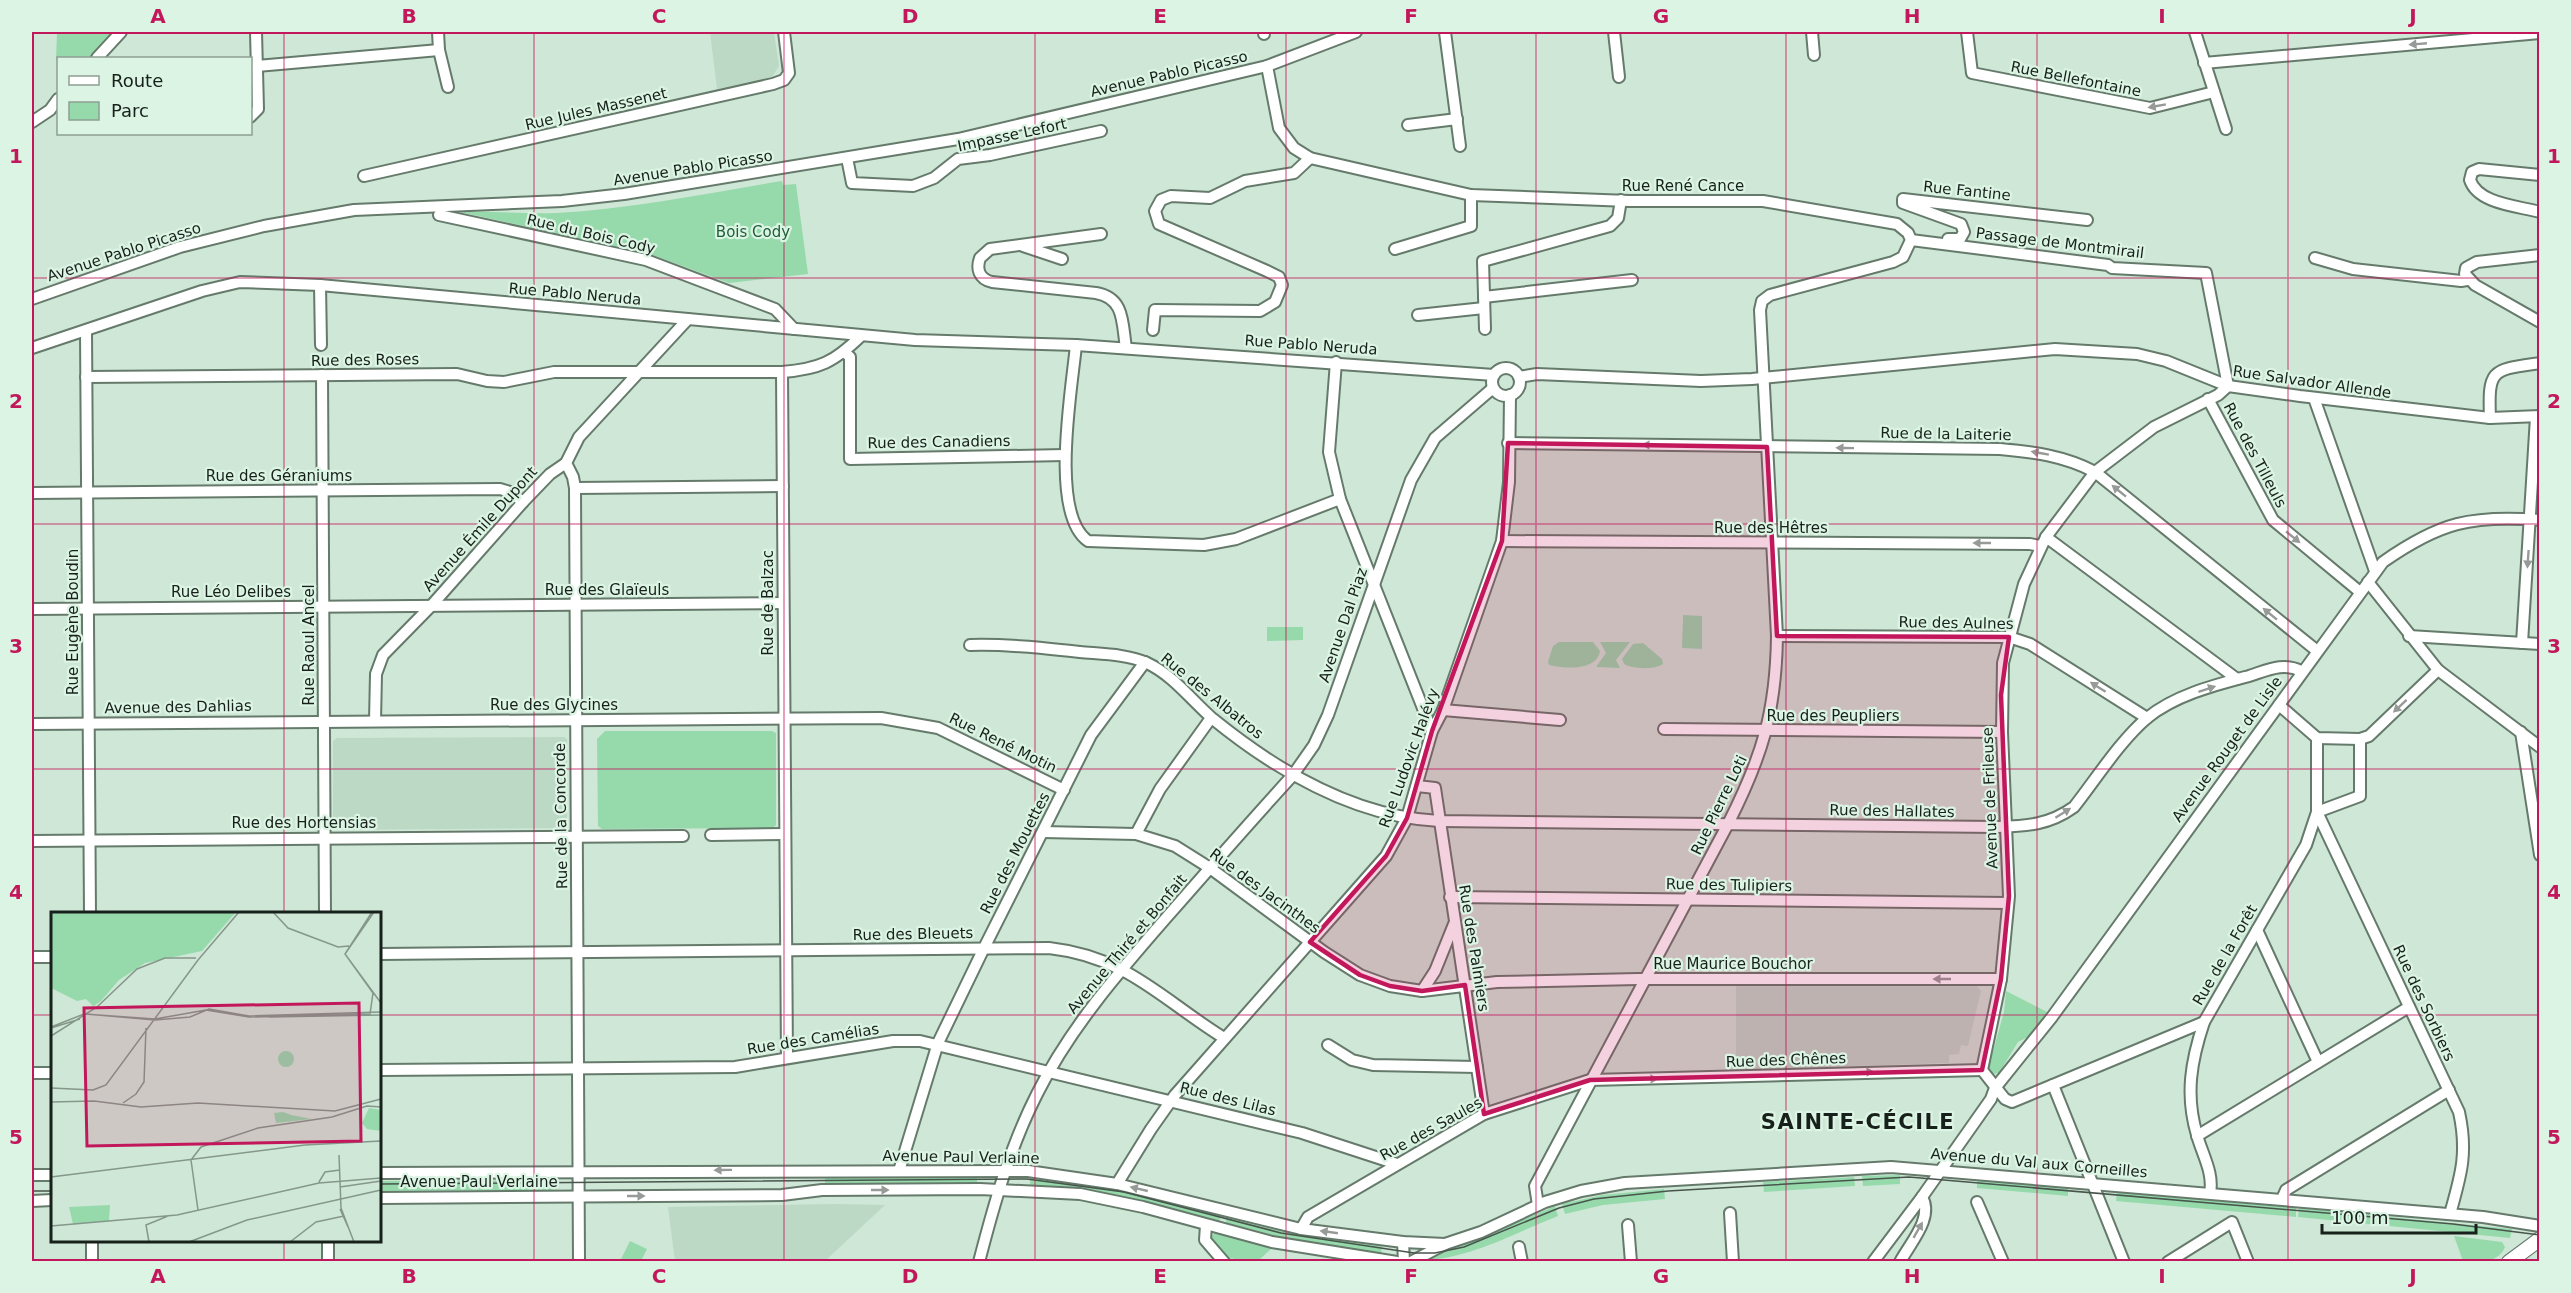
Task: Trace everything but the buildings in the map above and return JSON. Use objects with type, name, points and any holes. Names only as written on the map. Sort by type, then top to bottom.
[{"type":"main road","points":[[2509,1262],[2540,1239]]},
{"type":"street","points":[[100,57],[121,32]]},
{"type":"street","points":[[252,115],[258,109],[256,32]]},
{"type":"street","points":[[438,32],[439,50],[448,87]]},
{"type":"street","name":"Rue Jules Massenet","points":[[364,177],[773,84],[784,80],[789,73],[784,32]]},
{"type":"street","name":"Avenue Pablo Picasso","points":[[32,299],[180,247],[264,226],[354,210],[573,200],[624,194],[958,139],[1267,66],[1356,32]]},
{"type":"street","points":[[1445,32],[1460,146]]},
{"type":"street","points":[[1614,32],[1619,77]]},
{"type":"street","points":[[1812,32],[1814,55]]},
{"type":"street","name":"Rue Bellefontaine","points":[[1967,32],[1972,73],[2150,108],[2214,92]]},
{"type":"street","points":[[2195,32],[2226,129]]},
{"type":"street","points":[[2204,63],[2540,33]]},
{"type":"street","points":[[257,66],[439,50]]},
{"type":"street","name":"Rue René Cance","points":[[1267,66],[1279,129],[1293,148],[1310,158],[1471,195],[1621,201],[1763,201],[1898,224],[1911,239]]},
{"type":"street","points":[[32,122],[50,110],[57,100]]},
{"type":"street","points":[[1408,124],[1457,119]]},
{"type":"street","name":"Impasse Lefort","points":[[847,158],[852,183],[906,187],[934,178],[958,159],[990,155],[1101,131]]},
{"type":"street","points":[[1153,330],[1155,310],[1260,311],[1275,302],[1282,285],[1279,277],[1267,271],[1159,224],[1155,211],[1161,200],[1171,196],[1210,198],[1245,181],[1294,173],[1310,158]]},
{"type":"street","points":[[2540,175],[2479,169],[2472,172],[2470,180],[2476,191],[2485,198],[2540,212]]},
{"type":"street","points":[[1395,249],[1471,226],[1471,195]]},
{"type":"street","name":"Rue Fantine","points":[[1911,239],[1956,240],[1960,239],[1964,232],[1961,225],[1903,203],[1903,199],[2087,220]]},
{"type":"street","points":[[1485,330],[1483,261],[1610,226],[1618,218],[1621,201]]},
{"type":"street","name":"Rue du Bois Cody","points":[[439,215],[646,260],[774,309],[794,329]]},
{"type":"street","points":[[1101,234],[990,249],[982,254],[978,267],[982,278],[992,282],[1096,293],[1111,297],[1118,305],[1126,348]]},
{"type":"street","points":[[1518,377],[1537,374],[1701,381],[1763,378],[1760,310],[1762,301],[1770,295],[1893,262],[1903,257],[1911,239]]},
{"type":"street","name":"Passage de Montmirail","points":[[1911,239],[2112,267],[2206,273],[2228,386]]},
{"type":"street","points":[[1020,245],[1062,259]]},
{"type":"street","points":[[2467,280],[2466,268],[2477,262],[2540,255]]},
{"type":"street","points":[[2315,258],[2353,270],[2467,280],[2540,322]]},
{"type":"street","points":[[1484,297],[1632,280]]},
{"type":"street","name":"Rue Pablo Neruda","points":[[32,348],[202,291],[240,282],[320,285],[861,336],[967,343],[1126,348],[1494,375]]},
{"type":"street","points":[[320,285],[321,345]]},
{"type":"street","points":[[1418,315],[1484,309]]},
{"type":"street","name":"Avenue Émile Dupont","points":[[375,721],[378,663],[383,655],[431,606],[523,502],[550,474],[566,463],[579,437],[641,373],[688,319]]},
{"type":"street","name":"Rue Eugène Boudin","points":[[86,331],[90,912]]},
{"type":"street","name":"Rue des Roses","points":[[86,377],[456,374],[487,381],[504,382],[554,372],[782,372],[809,370],[831,362],[861,336]]},
{"type":"street","points":[[1076,345],[1065,455],[1065,485],[1079,535],[1088,541],[1204,545],[1236,539],[1340,499]]},
{"type":"street","name":"Rue Salvador Allende","points":[[1763,378],[2055,349],[2137,354],[2166,361],[2228,386],[2490,418],[2538,417]]},
{"type":"street","name":"Rue des Canadiens","points":[[844,352],[850,357],[850,459],[1065,455]]},
{"type":"street","points":[[1336,362],[1329,452],[1340,499],[1432,731]]},
{"type":"street","points":[[2490,418],[2488,392],[2495,374],[2506,368],[2540,363]]},
{"type":"street","points":[[1501,369],[1509,369],[1518,377],[1518,389],[1510,395],[1499,394],[1493,388],[1494,375],[1501,369]]},
{"type":"street","name":"Rue de Balzac","points":[[782,372],[787,1058]]},
{"type":"street","name":"Rue Raoul Ancel","points":[[322,375],[326,912]]},
{"type":"street","name":"Rue Pierre Loti","points":[[1538,1205],[1535,1186],[1749,783],[1767,730],[1777,679],[1777,636],[1763,378]]},
{"type":"street","name":"Avenue de Frileuse","points":[[1982,1070],[2001,979],[2008,903],[2002,732],[2003,663],[2024,584],[2043,541],[2066,506],[2095,472],[2154,427],[2228,386]]},
{"type":"street","name":"Avenue Dal Piaz","points":[[1210,868],[1293,775],[1314,745],[1328,715],[1411,480],[1435,438],[1493,388]]},
{"type":"street","name":"Rue Ludovic Halévy","points":[[1117,1184],[1171,1101],[1386,856],[1407,819],[1432,731],[1443,710],[1502,541],[1509,482],[1510,395]]},
{"type":"street","points":[[2314,398],[2375,572]]},
{"type":"street","name":"Rue des Tilleuls","points":[[2208,399],[2273,520],[2360,592]]},
{"type":"street","points":[[2522,643],[2535,520],[2538,417]]},
{"type":"street","name":"Rue de la Laiterie","points":[[1508,443],[2031,452],[2079,464],[2095,472],[2316,650]]},
{"type":"street","name":"Rue de la Concorde","points":[[566,463],[575,488],[578,1172]]},
{"type":"street","points":[[575,488],[783,486]]},
{"type":"street","name":"Rue des Géraniums","points":[[32,493],[500,489],[510,492],[523,502]]},
{"type":"street","name":"Avenue Rouget de Lisle","points":[[1995,1088],[2052,1017],[2279,705],[2316,650],[2383,562],[2421,536],[2459,521],[2499,517],[2535,520]]},
{"type":"street","name":"Rue des Hêtres","points":[[1502,541],[2030,544],[2043,541]]},
{"type":"street","points":[[2043,541],[2237,679]]},
{"type":"street","points":[[2368,582],[2438,670],[2540,747]]},
{"type":"street","name":"Rue des Glaïeuls","points":[[431,606],[783,603]]},
{"type":"street","name":"Rue Léo Delibes","points":[[32,609],[431,606]]},
{"type":"street","name":"Rue des Aulnes","points":[[1777,636],[2009,637],[2030,644],[2147,718]]},
{"type":"street","points":[[2409,636],[2540,644]]},
{"type":"street","points":[[970,645],[997,644],[1118,656],[1145,662]]},
{"type":"street","name":"Rue des Albatros","points":[[1145,662],[1167,676],[1211,718],[1245,744],[1293,775],[1324,792],[1407,819],[1425,820]]},
{"type":"street","name":"Rue des Mouettes","points":[[899,1171],[938,1043],[1091,735],[1145,662]]},
{"type":"street","name":"Rue des Hallates","points":[[1425,820],[2040,825],[2060,817],[2074,807],[2147,718],[2190,695],[2237,679],[2289,665],[2301,671]]},
{"type":"street","points":[[2279,705],[2317,738],[2360,739],[2369,736],[2438,670]]},
{"type":"street","points":[[1443,710],[1560,720]]},
{"type":"street","name":"Rue René Motin","points":[[784,719],[882,718],[938,728],[1064,790]]},
{"type":"street","points":[[1136,834],[1160,789],[1211,718]]},
{"type":"street","name":"Rue des Glycines","points":[[324,721],[784,719]]},
{"type":"street","name":"Avenue des Dahlias","points":[[32,724],[324,721]]},
{"type":"street","name":"Rue des Peupliers","points":[[1664,729],[2002,732]]},
{"type":"street","points":[[2521,732],[2540,855]]},
{"type":"street","name":"Rue de la Forêt","points":[[2210,1193],[2210,1175],[2190,1106],[2189,1081],[2204,1022],[2306,845],[2317,812],[2317,738]]},
{"type":"street","points":[[2317,812],[2360,796],[2360,739]]},
{"type":"street","name":"Rue des Palmiers","points":[[1417,786],[1435,788],[1454,924],[1485,1114]]},
{"type":"street","name":"Rue des Sorbiers","points":[[2317,812],[2458,1112],[2465,1139],[2464,1162],[2450,1214]]},
{"type":"street","name":"Rue des Jacinthes","points":[[1043,832],[1136,834],[1175,846],[1210,868],[1310,942],[1360,975],[1390,986],[1422,991],[1465,986]]},
{"type":"street","points":[[711,835],[785,834]]},
{"type":"street","name":"Rue des Hortensias","points":[[32,841],[683,836]]},
{"type":"street","name":"Avenue Thiré et Bonfait","points":[[979,1262],[999,1189],[1024,1121],[1049,1071],[1078,1025],[1123,968],[1210,868]]},
{"type":"street","name":"Rue des Tulipiers","points":[[1450,897],[2008,903]]},
{"type":"street","points":[[1422,991],[1435,971],[1454,924]]},
{"type":"street","points":[[2257,930],[2318,1062]]},
{"type":"street","name":"Rue des Bleuets","points":[[381,954],[984,948],[1069,950],[1123,968],[1224,1038]]},
{"type":"street","points":[[32,957],[51,957]]},
{"type":"street","name":"Rue Maurice Bouchor","points":[[1465,986],[1497,982],[1646,980],[2001,979]]},
{"type":"street","points":[[2197,1136],[2409,1007]]},
{"type":"street","points":[[1982,1070],[2005,1099],[2012,1102],[2204,1022]]},
{"type":"street","name":"Rue des Camélias","points":[[381,1070],[735,1067],[893,1041],[938,1043],[1049,1071]]},
{"type":"street","points":[[1328,1045],[1352,1060],[1373,1065],[1477,1067]]},
{"type":"street","name":"Rue des Chênes","points":[[1590,1080],[1982,1070]]},
{"type":"street","name":"Rue des Lilas","points":[[1049,1071],[1302,1133],[1397,1164]]},
{"type":"street","points":[[32,1073],[51,1073]]},
{"type":"street","name":"Rue des Saules","points":[[1301,1229],[1308,1217],[1485,1114],[1590,1080]]},
{"type":"street","points":[[2053,1085],[2124,1262]]},
{"type":"street","points":[[1873,1262],[1922,1197],[1995,1088]]},
{"type":"street","points":[[2282,1200],[2286,1190],[2449,1090]]},
{"type":"street","name":"Avenue du Val aux Corneilles","points":[[1538,1205],[1581,1191],[1668,1179],[1880,1167],[1941,1169],[2450,1214],[2540,1226]]},
{"type":"street","name":"Avenue Paul Verlaine","points":[[381,1173],[1006,1170],[1117,1184],[1301,1229],[1403,1242],[1445,1244]]},
{"type":"street","name":"Avenue Paul Verlaine","points":[[578,1172],[578,1196]]},
{"type":"street","points":[[32,1175],[51,1175]]},
{"type":"street","name":"Avenue Paul Verlaine","points":[[381,1198],[782,1196],[822,1190],[999,1189],[1080,1194],[1143,1207],[1272,1242],[1397,1262]]},
{"type":"street","points":[[578,1196],[579,1262]]},
{"type":"street","points":[[1900,1262],[1927,1216],[1926,1204],[1922,1197]]},
{"type":"street","points":[[32,1201],[51,1200]]},
{"type":"street","points":[[1977,1202],[2003,1262]]},
{"type":"street","name":"Avenue Paul Verlaine","points":[[1411,1262],[1445,1244],[1481,1232],[1538,1205]]},
{"type":"street","points":[[1730,1213],[1733,1262]]},
{"type":"street","points":[[2168,1262],[2232,1222],[2248,1262]]},
{"type":"street","points":[[1206,1225],[1206,1240],[1224,1262]]},
{"type":"street","points":[[1628,1225],[1631,1262]]},
{"type":"street","points":[[92,1242],[92,1262]]},
{"type":"street","points":[[328,1242],[328,1262]]},
{"type":"street","points":[[1403,1242],[1404,1262]]},
{"type":"street","points":[[1519,1247],[1522,1262]]},
{"type":"highlighted area","points":[[1508,443],[1767,447],[1777,636],[2009,637],[2001,695],[2009,896],[2001,979],[1982,1070],[1590,1080],[1484,1114],[1465,985],[1422,991],[1390,986],[1360,975],[1310,942],[1386,856],[1407,818],[1432,731],[1502,541]]},
{"type":"shaded area","points":[[710,32],[774,32],[779,66],[772,77],[717,89]]},
{"type":"shaded area","points":[[564,737],[567,739],[567,825],[564,828],[338,830],[333,828],[333,741],[337,738]]},
{"type":"shaded area","points":[[1736,986],[1977,986],[1981,991],[1968,1046],[1961,1045],[1959,1054],[1949,1055],[1949,1063],[1736,1070]]},
{"type":"shaded area","points":[[885,1205],[825,1261],[675,1261],[668,1207]]},
{"type":"green space","points":[[116,32],[89,57],[57,57],[56,61],[57,33]]},
{"type":"green space","name":"Bois Cody","points":[[782,181],[783,185],[796,184],[808,274],[729,283],[647,253],[460,212],[584,211],[669,200]]},
{"type":"green space","points":[[1683,615],[1702,616],[1702,649],[1682,648]]},
{"type":"green space","points":[[1267,627],[1303,627],[1303,640],[1267,641]]},
{"type":"green space","points":[[1559,642],[1593,642],[1600,651],[1598,658],[1579,667],[1549,665],[1553,646]]},
{"type":"green space","points":[[1600,642],[1630,642],[1616,660],[1620,668],[1596,667],[1606,653]]},
{"type":"green space","points":[[1643,643],[1662,659],[1663,664],[1644,668],[1624,664],[1622,659],[1633,644]]},
{"type":"green space","points":[[605,731],[772,731],[776,733],[776,825],[773,828],[602,829],[598,826],[597,739]]},
{"type":"green space","points":[[2006,991],[2047,1012],[2030,1036],[2018,1042],[1999,1073],[1994,1074],[1988,1069],[2004,1012]]},
{"type":"green space","points":[[1900,1175],[1900,1184],[1863,1186],[1862,1176]]},
{"type":"green space","points":[[977,1176],[977,1186],[825,1187],[825,1178]]},
{"type":"green space","points":[[1030,1177],[1127,1192],[1221,1216],[1218,1225],[1030,1187]]},
{"type":"green space","points":[[1854,1177],[1855,1186],[1764,1192],[1763,1182]]},
{"type":"green space","points":[[1977,1179],[2068,1187],[2068,1196],[1977,1188]]},
{"type":"green space","points":[[557,1180],[556,1190],[381,1191],[381,1181]]},
{"type":"green space","points":[[1664,1189],[1665,1199],[1603,1205],[1565,1214],[1562,1204],[1602,1195]]},
{"type":"green space","points":[[2117,1191],[2296,1207],[2296,1217],[2116,1201]]},
{"type":"green space","points":[[1555,1206],[1558,1216],[1509,1237],[1459,1255],[1424,1260],[1443,1249],[1466,1244]]},
{"type":"green space","points":[[2299,1208],[2512,1229],[2510,1238],[2298,1217]]},
{"type":"green space","points":[[1227,1218],[1289,1233],[1382,1246],[1381,1256],[1296,1243],[1224,1227]]},
{"type":"green space","points":[[1215,1232],[1273,1247],[1258,1261],[1236,1261],[1232,1258],[1228,1261],[1210,1239]]},
{"type":"green space","points":[[2454,1236],[2502,1242],[2505,1247],[2502,1253],[2487,1261],[2463,1261]]},
{"type":"green space","points":[[630,1241],[647,1249],[641,1261],[620,1261]]},
{"type":"tram line","points":[[381,1184],[1027,1179],[1124,1192],[1281,1233],[1414,1253],[1435,1253],[1464,1247],[1559,1208],[1594,1199],[1668,1191],[1909,1177],[2453,1224],[2540,1235]]},
{"type":"tram line","points":[[32,1191],[51,1191]]},
{"type":"district","name":"SAINTE-CÉCILE","points":[[1858,1122]]}]
